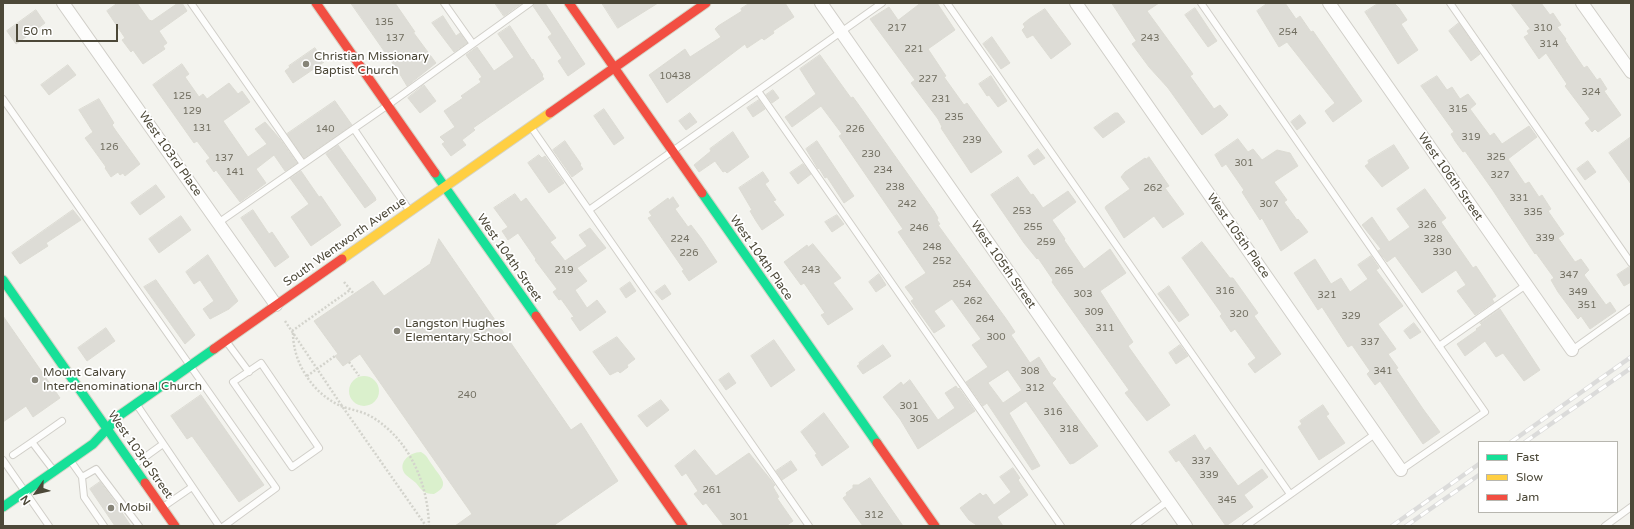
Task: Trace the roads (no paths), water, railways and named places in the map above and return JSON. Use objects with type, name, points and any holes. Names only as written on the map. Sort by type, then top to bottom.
[{"type":"street","name":"West 103rd Place","points":[[63,3],[276,305]]},
{"type":"street","name":"West 104th Street","points":[[316,3],[681,525]]},
{"type":"street","name":"West 104th Place","points":[[568,3],[935,526]]},
{"type":"street","name":"South Wentworth Avenue","points":[[3,507],[93,444],[120,415],[706,3]]},
{"type":"street","name":"West 105th Street","points":[[821,3],[1186,526]]},
{"type":"street","name":"West 105th Place","points":[[1076,3],[1401,470]]},
{"type":"street","name":"West 106th Street","points":[[1329,3],[1572,350]]},
{"type":"street","points":[[1582,3],[1631,72]]},
{"type":"street","name":"West 103rd Street","points":[[3,280],[175,526]]},
{"type":"lane","points":[[191,3],[303,164]]},
{"type":"lane","points":[[444,3],[473,44]]},
{"type":"lane","points":[[218,223],[354,129],[530,3]]},
{"type":"lane","points":[[589,210],[882,3]]},
{"type":"lane","points":[[947,3],[1290,494]]},
{"type":"lane","points":[[1200,3],[1485,412],[1401,470]]},
{"type":"lane","points":[[1450,3],[1631,264]]},
{"type":"lane","points":[[758,91],[1061,526]]},
{"type":"lane","points":[[3,99],[276,488],[224,526]]},
{"type":"lane","points":[[531,127],[809,526]]},
{"type":"lane","points":[[354,129],[410,211]]},
{"type":"lane","points":[[1439,346],[1526,285]]},
{"type":"lane","points":[[1572,350],[1631,308]]},
{"type":"lane","points":[[226,340],[249,372]]},
{"type":"lane","points":[[261,364],[319,448],[292,467],[234,382],[249,372],[261,364]]},
{"type":"lane","points":[[136,404],[219,526]]},
{"type":"lane","points":[[13,455],[62,421]]},
{"type":"lane","points":[[1246,526],[1376,434]]},
{"type":"lane","points":[[32,442],[54,471]]},
{"type":"lane","points":[[133,466],[163,444]]},
{"type":"lane","points":[[3,460],[49,526]]},
{"type":"lane","points":[[70,460],[82,477],[84,497],[104,526]]},
{"type":"lane","points":[[82,477],[96,469],[139,526]]},
{"type":"lane","points":[[162,508],[192,487]]},
{"type":"lane","points":[[1134,526],[1168,501]]},
{"type":"lane","points":[[1604,526],[1631,507]]},
{"type":"railway","points":[[1512,441],[1631,357]]},
{"type":"railway","points":[[1526,441],[1631,368]]},
{"type":"railway","points":[[1392,526],[1478,465]]},
{"type":"railway","points":[[1406,526],[1478,476]]},
{"type":"place","name":"Christian Missionary Baptist Church","points":[[306,64]]},
{"type":"place","name":"Langston Hughes Elementary School","points":[[397,331]]},
{"type":"place","name":"Mount Calvary Interdenominational Church","points":[[35,380]]},
{"type":"place","name":"Mobil","points":[[111,508]]}]
